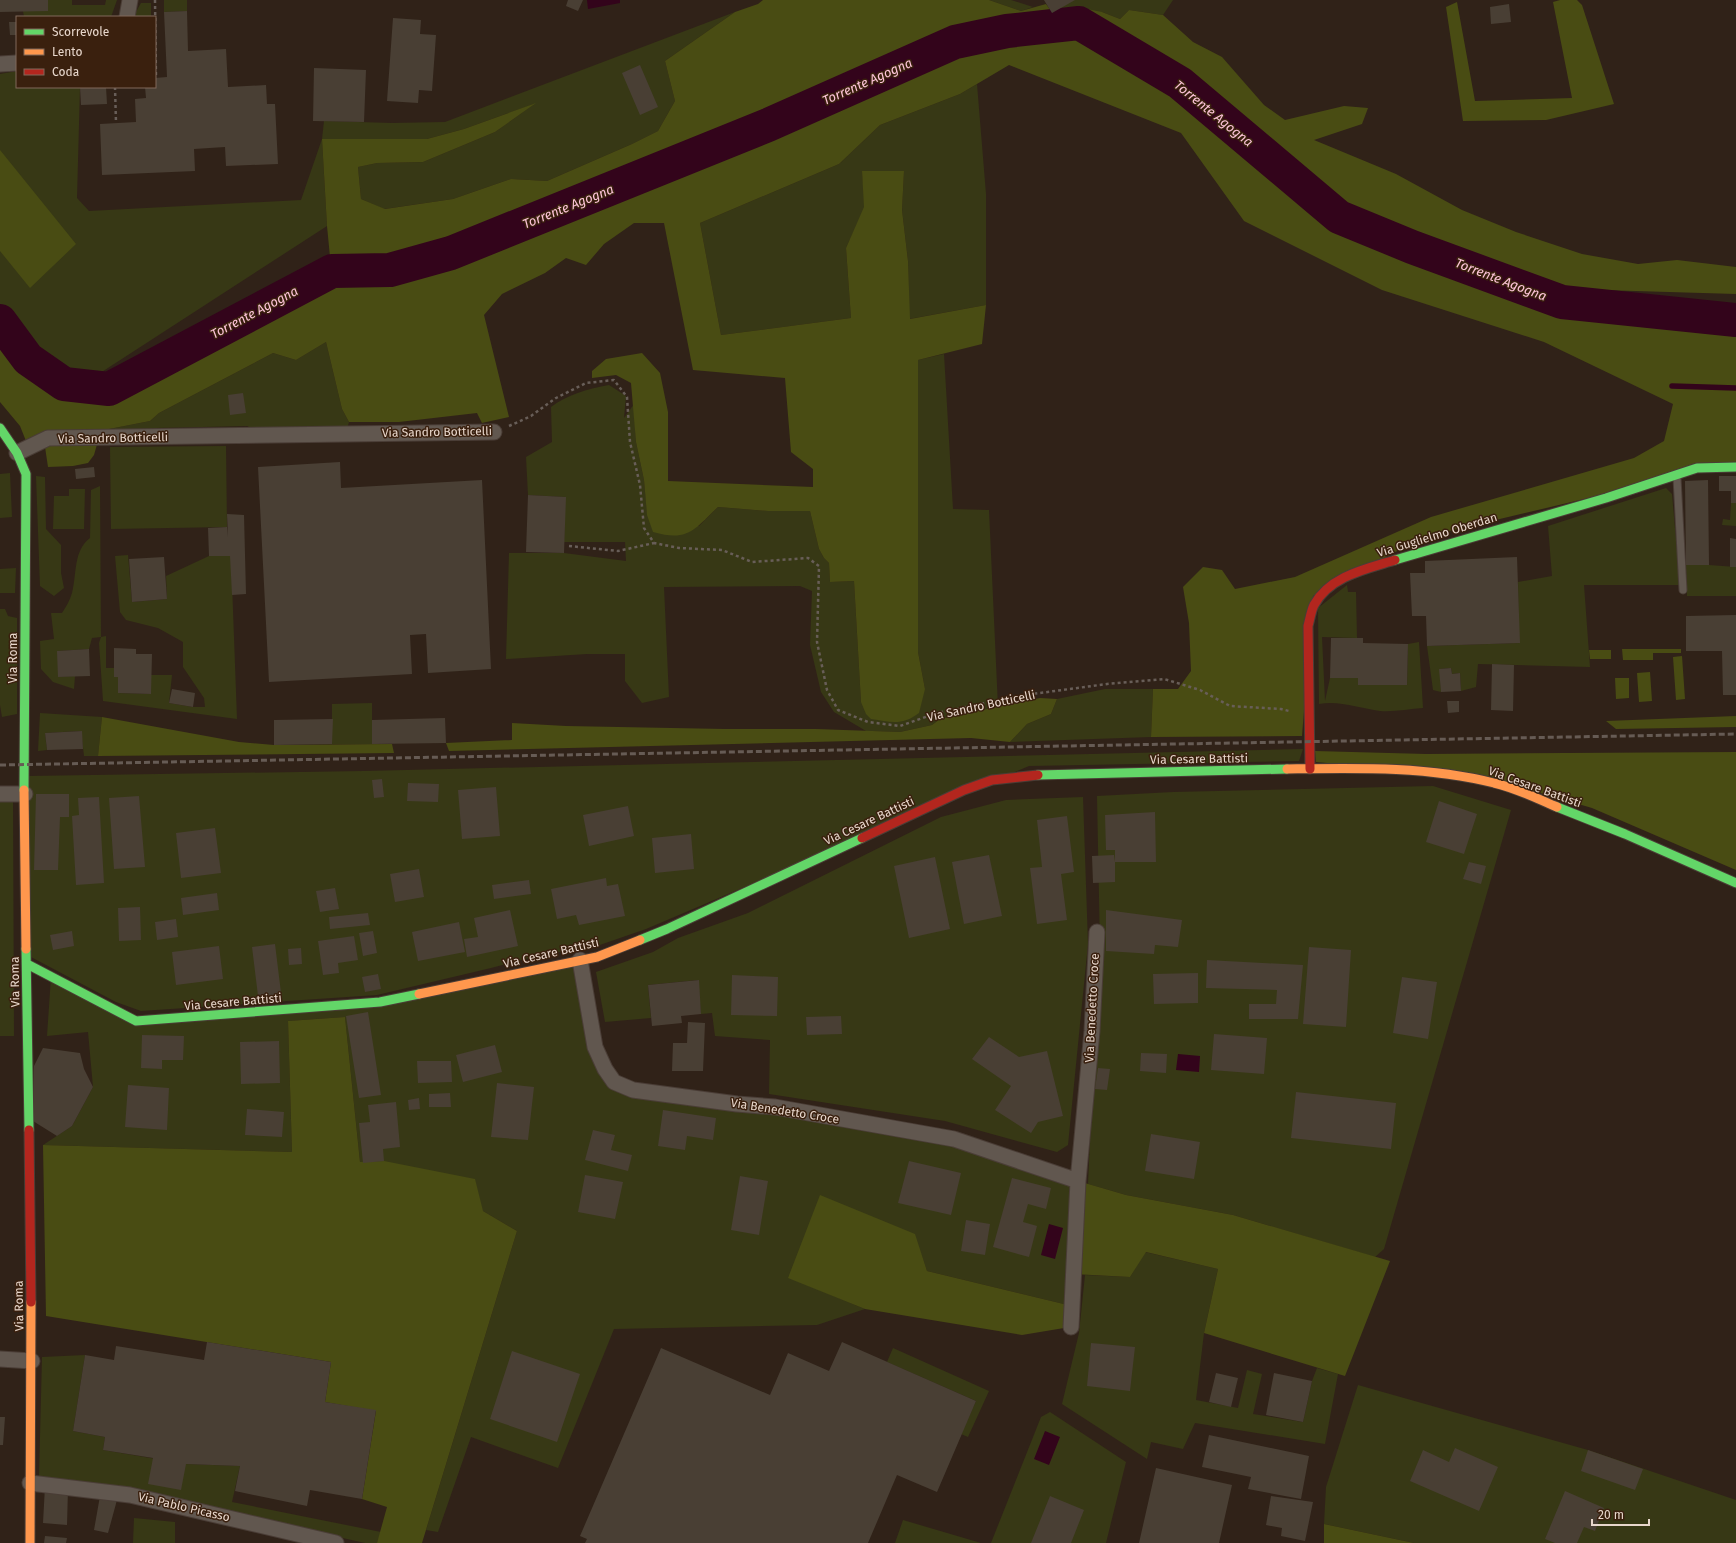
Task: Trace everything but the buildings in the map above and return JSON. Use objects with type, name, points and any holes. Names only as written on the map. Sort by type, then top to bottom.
[{"type":"street","points":[[127,16],[130,0]]},
{"type":"street","points":[[0,64],[16,63]]},
{"type":"street","name":"Via Roma","points":[[0,428],[18,453],[26,474],[26,964],[32,1361],[30,1543]]},
{"type":"street","name":"Via Sandro Botticelli","points":[[18,453],[48,438],[494,432]]},
{"type":"street","name":"Via Guglielmo Oberdan","points":[[1310,769],[1311,717],[1308,626],[1314,605],[1329,587],[1355,572],[1606,498],[1676,474],[1697,468],[1736,467]]},
{"type":"street","name":"Via Cesare Battisti","points":[[26,964],[136,1021],[380,1002],[597,957],[667,929],[935,803],[992,780],[1030,775],[1071,773],[1363,768],[1411,770],[1449,774],[1488,781],[1587,818],[1736,883]]},
{"type":"street","points":[[0,794],[25,794]]},
{"type":"street","name":"Via Benedetto Croce","points":[[1070,1327],[1078,1181],[1092,1031],[1097,932]]},
{"type":"street","name":"Via Benedetto Croce","points":[[580,960],[595,1047],[605,1069],[614,1082],[633,1090],[737,1104],[775,1107],[954,1139],[1078,1181]]},
{"type":"street","points":[[0,1359],[32,1361]]},
{"type":"street","name":"Via Pablo Picasso","points":[[30,1483],[130,1495],[336,1543]]},
{"type":"lane","points":[[1676,474],[1683,590]]},
{"type":"path","points":[[155,0],[155,16]]},
{"type":"path","points":[[115,88],[116,123]]},
{"type":"path","name":"Via Sandro Botticelli","points":[[494,432],[531,416],[556,398],[586,383],[614,380],[627,397],[630,442],[640,485],[644,528],[654,543],[679,548],[722,550],[752,562],[808,558],[819,566],[817,642],[827,690],[838,710],[868,722],[900,726],[937,713],[1024,695],[1107,684],[1164,679],[1200,690],[1230,706],[1281,709],[1311,717]]},
{"type":"path","points":[[569,546],[618,551],[654,543]]},
{"type":"shaded area","points":[[48,0],[72,0],[72,5],[105,5],[106,0],[117,0],[111,16],[24,16],[23,11],[48,11]]},
{"type":"shaded area","points":[[164,0],[187,0],[187,11],[164,12]]},
{"type":"shaded area","points":[[587,0],[620,0],[620,3],[588,9]]},
{"type":"shaded area","points":[[763,0],[989,0],[1021,11],[1046,4],[1054,15],[1087,9],[1102,12],[1120,19],[1129,10],[1163,15],[1193,42],[1222,57],[1264,105],[1285,120],[1344,106],[1368,108],[1362,124],[1314,140],[1396,174],[1462,210],[1516,232],[1582,254],[1638,264],[1677,260],[1736,267],[1736,294],[1568,289],[1414,238],[1342,206],[1255,134],[1187,73],[1108,29],[1080,20],[1007,28],[955,38],[765,120],[450,250],[390,265],[331,267],[322,139],[427,139],[464,129],[536,103],[495,132],[423,162],[377,163],[358,167],[361,199],[385,209],[453,199],[511,179],[547,181],[658,131],[675,101],[665,61],[735,12],[758,4]]},
{"type":"shaded area","points":[[989,0],[1011,0],[1033,7],[1021,11]]},
{"type":"shaded area","points":[[1044,0],[1173,0],[1163,15],[1129,10],[1120,19],[1102,12],[1054,15]]},
{"type":"shaded area","points":[[1560,0],[1577,0],[1582,5],[1614,104],[1546,120],[1463,121],[1446,7],[1457,2],[1475,101],[1572,98],[1553,2]]},
{"type":"shaded area","points":[[141,3],[151,3],[151,16],[134,16]]},
{"type":"shaded area","points":[[735,12],[665,61],[675,101],[658,131],[547,181],[511,179],[453,199],[384,209],[361,199],[358,167],[377,163],[423,162],[495,132],[534,104],[464,129],[427,139],[322,139],[324,121],[392,123],[445,122]]},
{"type":"shaded area","points":[[1080,26],[1179,86],[1339,219],[1411,249],[1562,305],[1736,306],[1736,463],[1445,532],[1395,552],[1313,596],[1302,736],[1151,737],[1153,689],[1178,689],[1191,671],[1189,623],[1183,587],[1203,567],[1222,570],[1235,589],[1295,577],[1431,517],[1634,458],[1664,441],[1673,404],[1544,342],[1382,290],[1244,221],[1181,133],[1009,65],[960,94],[880,125],[839,164],[700,223],[721,335],[851,318],[846,248],[864,207],[862,171],[904,171],[902,210],[908,261],[910,319],[986,305],[982,344],[918,360],[918,652],[925,689],[919,713],[907,720],[896,722],[871,719],[866,714],[861,702],[854,581],[830,582],[829,563],[819,549],[810,511],[768,511],[718,507],[696,528],[683,535],[665,535],[653,532],[647,515],[644,480],[636,442],[631,383],[616,375],[592,378],[592,371],[606,359],[642,353],[660,373],[668,412],[668,481],[813,487],[813,469],[791,452],[785,378],[693,370],[664,223],[634,223],[604,244],[586,265],[566,258],[545,273],[502,294],[484,315],[509,417],[482,423],[477,413],[399,422],[349,422],[342,409],[326,342],[296,360],[273,353],[159,413],[150,421],[104,430],[26,441],[20,426],[0,402],[0,326],[26,361],[64,387],[109,391],[333,275],[391,272],[451,256],[770,127],[957,44],[1007,34]]},
{"type":"shaded area","points":[[16,71],[16,88],[80,88],[77,198],[89,211],[301,200],[322,139],[327,226],[94,377],[51,369],[0,310],[0,74]]},
{"type":"shaded area","points":[[977,84],[986,194],[986,305],[909,319],[908,261],[902,210],[904,171],[862,171],[865,207],[846,248],[851,318],[721,335],[700,223],[839,164],[880,125],[960,94]]},
{"type":"shaded area","points":[[0,150],[76,244],[30,288],[0,251]]},
{"type":"shaded area","points":[[326,342],[342,409],[349,422],[347,429],[250,430],[248,426],[157,428],[156,433],[104,430],[150,421],[159,413],[273,353],[296,360]]},
{"type":"shaded area","points":[[944,354],[953,509],[989,510],[998,707],[940,719],[932,725],[900,732],[866,731],[834,712],[821,692],[810,645],[812,591],[800,586],[664,587],[669,697],[642,703],[625,681],[625,654],[587,654],[506,659],[509,553],[564,553],[626,561],[625,542],[564,542],[565,497],[528,495],[526,457],[552,442],[551,407],[558,402],[578,393],[609,385],[626,396],[624,418],[634,404],[636,442],[644,480],[647,512],[699,526],[718,507],[768,511],[810,511],[819,549],[829,563],[830,582],[854,581],[861,702],[925,689],[918,652],[918,360]]},
{"type":"shaded area","points":[[98,441],[94,455],[88,463],[73,466],[48,467],[45,447],[49,442]]},
{"type":"shaded area","points":[[226,446],[227,527],[111,529],[110,447]]},
{"type":"shaded area","points":[[10,473],[12,517],[0,518],[0,474]]},
{"type":"shaded area","points":[[36,476],[45,477],[46,529],[61,545],[61,573],[64,588],[54,596],[40,586]]},
{"type":"shaded area","points":[[100,486],[101,637],[92,638],[89,649],[58,651],[58,677],[75,676],[74,689],[53,682],[41,669],[40,641],[54,639],[51,613],[62,613],[72,593],[78,556],[85,543],[90,538],[91,490]]},
{"type":"shaded area","points":[[1666,488],[1672,494],[1680,585],[1584,585],[1590,667],[1478,664],[1476,687],[1461,691],[1460,673],[1452,674],[1451,668],[1440,669],[1441,692],[1433,690],[1427,646],[1519,643],[1518,582],[1552,576],[1548,526]]},
{"type":"shaded area","points":[[69,489],[85,489],[84,529],[53,529],[54,496],[69,496]]},
{"type":"shaded area","points":[[1731,503],[1736,503],[1736,526],[1722,525],[1723,519],[1730,520]]},
{"type":"shaded area","points":[[128,555],[132,602],[167,599],[166,576],[209,556],[231,556],[237,719],[103,701],[99,643],[101,637],[106,636],[106,668],[114,668],[114,677],[118,677],[118,693],[151,694],[151,675],[172,675],[169,703],[193,707],[205,707],[204,698],[183,667],[183,642],[158,628],[126,620],[120,612],[115,556]]},
{"type":"shaded area","points":[[1686,565],[1736,567],[1736,596],[1687,596]]},
{"type":"shaded area","points":[[16,568],[15,593],[0,593],[0,569]]},
{"type":"shaded area","points":[[1347,585],[1348,592],[1356,592],[1357,638],[1322,637],[1325,701],[1330,678],[1358,678],[1358,685],[1407,685],[1408,644],[1419,642],[1423,708],[1380,711],[1334,703],[1319,704],[1318,608]]},
{"type":"shaded area","points":[[0,609],[5,609],[8,616],[17,618],[17,714],[2,717],[0,705]]},
{"type":"shaded area","points":[[1622,649],[1681,649],[1681,653],[1653,653],[1653,660],[1623,660]]},
{"type":"shaded area","points":[[1589,650],[1611,650],[1611,659],[1590,659]]},
{"type":"shaded area","points":[[1682,656],[1685,699],[1676,700],[1673,657]]},
{"type":"shaded area","points":[[1650,672],[1652,701],[1639,702],[1637,673]]},
{"type":"shaded area","points":[[1615,678],[1629,678],[1629,698],[1616,699]]},
{"type":"shaded area","points":[[1105,689],[1153,689],[1151,737],[1010,742],[1027,724],[1051,714],[1057,699]]},
{"type":"shaded area","points":[[1040,698],[1057,699],[1051,714],[1027,724],[1010,742],[971,738],[449,751],[446,743],[512,740],[512,723],[566,726],[816,729],[900,732],[932,725],[940,719]]},
{"type":"shaded area","points":[[372,703],[372,744],[332,744],[332,704]]},
{"type":"shaded area","points":[[40,713],[102,717],[98,756],[84,756],[81,731],[45,733],[47,750],[38,751]]},
{"type":"shaded area","points":[[1736,716],[1736,727],[1616,729],[1606,721]]},
{"type":"shaded area","points":[[102,717],[239,742],[274,745],[392,744],[394,753],[98,756]]},
{"type":"shaded area","points":[[1303,749],[1299,761],[1029,766],[646,929],[594,947],[540,955],[377,995],[141,1011],[116,1002],[31,957],[28,776],[364,771]]},
{"type":"shaded area","points":[[1315,751],[1426,754],[1736,752],[1736,870],[1592,808],[1489,778],[1316,762]]},
{"type":"shaded area","points":[[1433,786],[1511,810],[1384,1249],[1375,1257],[1233,1215],[1126,1195],[1088,1184],[1092,1096],[1101,998],[1097,796],[1173,792]]},
{"type":"shaded area","points":[[1083,797],[1088,944],[1068,1145],[1057,1152],[945,1121],[769,1094],[770,1040],[715,1036],[712,1013],[701,1014],[698,980],[648,985],[651,1018],[605,1022],[596,972],[653,952],[678,938],[748,913],[941,817],[1006,800]]},
{"type":"shaded area","points":[[0,800],[13,800],[14,1036],[0,1036]]},
{"type":"shaded area","points":[[580,960],[595,1047],[614,1082],[954,1139],[1078,1181],[1072,1306],[927,1271],[914,1234],[788,1277],[865,1309],[817,1325],[614,1329],[558,1468],[471,1437],[438,1532],[426,1530],[517,1231],[483,1211],[360,1162],[345,1017],[288,1021],[292,1152],[43,1145],[72,1126],[93,1087],[88,1032],[47,1036],[51,977],[136,1021],[380,1002]]},
{"type":"shaded area","points":[[345,1017],[360,1162],[384,1161],[475,1179],[483,1211],[517,1231],[422,1543],[377,1543],[387,1507],[362,1499],[376,1411],[325,1402],[331,1362],[46,1316],[43,1145],[292,1152],[288,1021]]},
{"type":"shaded area","points":[[1178,1054],[1200,1056],[1199,1072],[1176,1070]]},
{"type":"shaded area","points":[[1078,1181],[1126,1195],[1233,1215],[1390,1261],[1345,1376],[1204,1333],[1218,1269],[1146,1252],[1130,1277],[1073,1274]]},
{"type":"shaded area","points":[[820,1195],[915,1234],[927,1271],[1072,1306],[1070,1327],[1022,1335],[865,1309],[788,1278]]},
{"type":"shaded area","points":[[1049,1224],[1063,1228],[1055,1259],[1041,1255]]},
{"type":"shaded area","points":[[1145,1252],[1218,1269],[1204,1333],[1196,1400],[1238,1408],[1247,1370],[1262,1374],[1253,1414],[1303,1422],[1312,1381],[1317,1368],[1338,1374],[1325,1444],[1195,1423],[1183,1449],[1151,1442],[1147,1459],[1062,1404],[1079,1333],[1085,1275],[1130,1277]]},
{"type":"shaded area","points":[[893,1348],[989,1391],[968,1437],[961,1434],[976,1401],[887,1362]]},
{"type":"shaded area","points":[[85,1355],[73,1431],[105,1437],[103,1450],[186,1464],[240,1466],[232,1502],[381,1532],[377,1543],[365,1543],[124,1489],[39,1477],[42,1357]]},
{"type":"shaded area","points":[[1358,1385],[1588,1450],[1736,1500],[1736,1543],[1414,1543],[1324,1524],[1326,1487]]},
{"type":"shaded area","points":[[1050,1412],[1126,1462],[1106,1543],[991,1543],[1041,1417]]},
{"type":"shaded area","points":[[1045,1431],[1060,1437],[1049,1465],[1034,1459]]},
{"type":"shaded area","points":[[134,1518],[175,1522],[175,1543],[133,1543]]},
{"type":"shaded area","points":[[903,1520],[981,1543],[895,1543]]},
{"type":"shaded area","points":[[1324,1524],[1414,1543],[1324,1543]]},
{"type":"waterway","name":"Torrente Agogna","points":[[0,321],[28,359],[64,384],[109,389],[332,271],[390,270],[451,253],[768,125],[955,42],[1007,31],[1079,23],[1180,83],[1339,217],[1412,247],[1562,302],[1736,320]]},
{"type":"waterway","points":[[1672,386],[1736,388]]},
{"type":"railway","points":[[0,765],[1736,734]]},
{"type":"traffic: fast","points":[[0,428],[17,453],[26,474],[24,790]]},
{"type":"traffic: fast","points":[[1395,560],[1606,498],[1697,468],[1736,467]]},
{"type":"traffic: fast","points":[[1038,775],[1287,769]]},
{"type":"traffic: fast","points":[[1557,807],[1625,834],[1736,883]]},
{"type":"traffic: fast","points":[[640,940],[667,929],[862,838]]},
{"type":"traffic: fast","points":[[26,949],[29,1130]]},
{"type":"traffic: fast","points":[[27,964],[136,1021],[380,1002],[419,994]]},
{"type":"traffic: slow","points":[[1287,769],[1391,769],[1469,777],[1502,785],[1557,807]]},
{"type":"traffic: slow","points":[[24,790],[26,949]]},
{"type":"traffic: slow","points":[[419,994],[597,957],[640,940]]},
{"type":"traffic: slow","points":[[30,1543],[31,1302]]},
{"type":"traffic: jam","points":[[1310,769],[1308,626],[1313,607],[1321,595],[1339,580],[1395,560]]},
{"type":"traffic: jam","points":[[862,838],[964,790],[992,780],[1038,775]]},
{"type":"traffic: jam","points":[[29,1130],[31,1302]]}]
